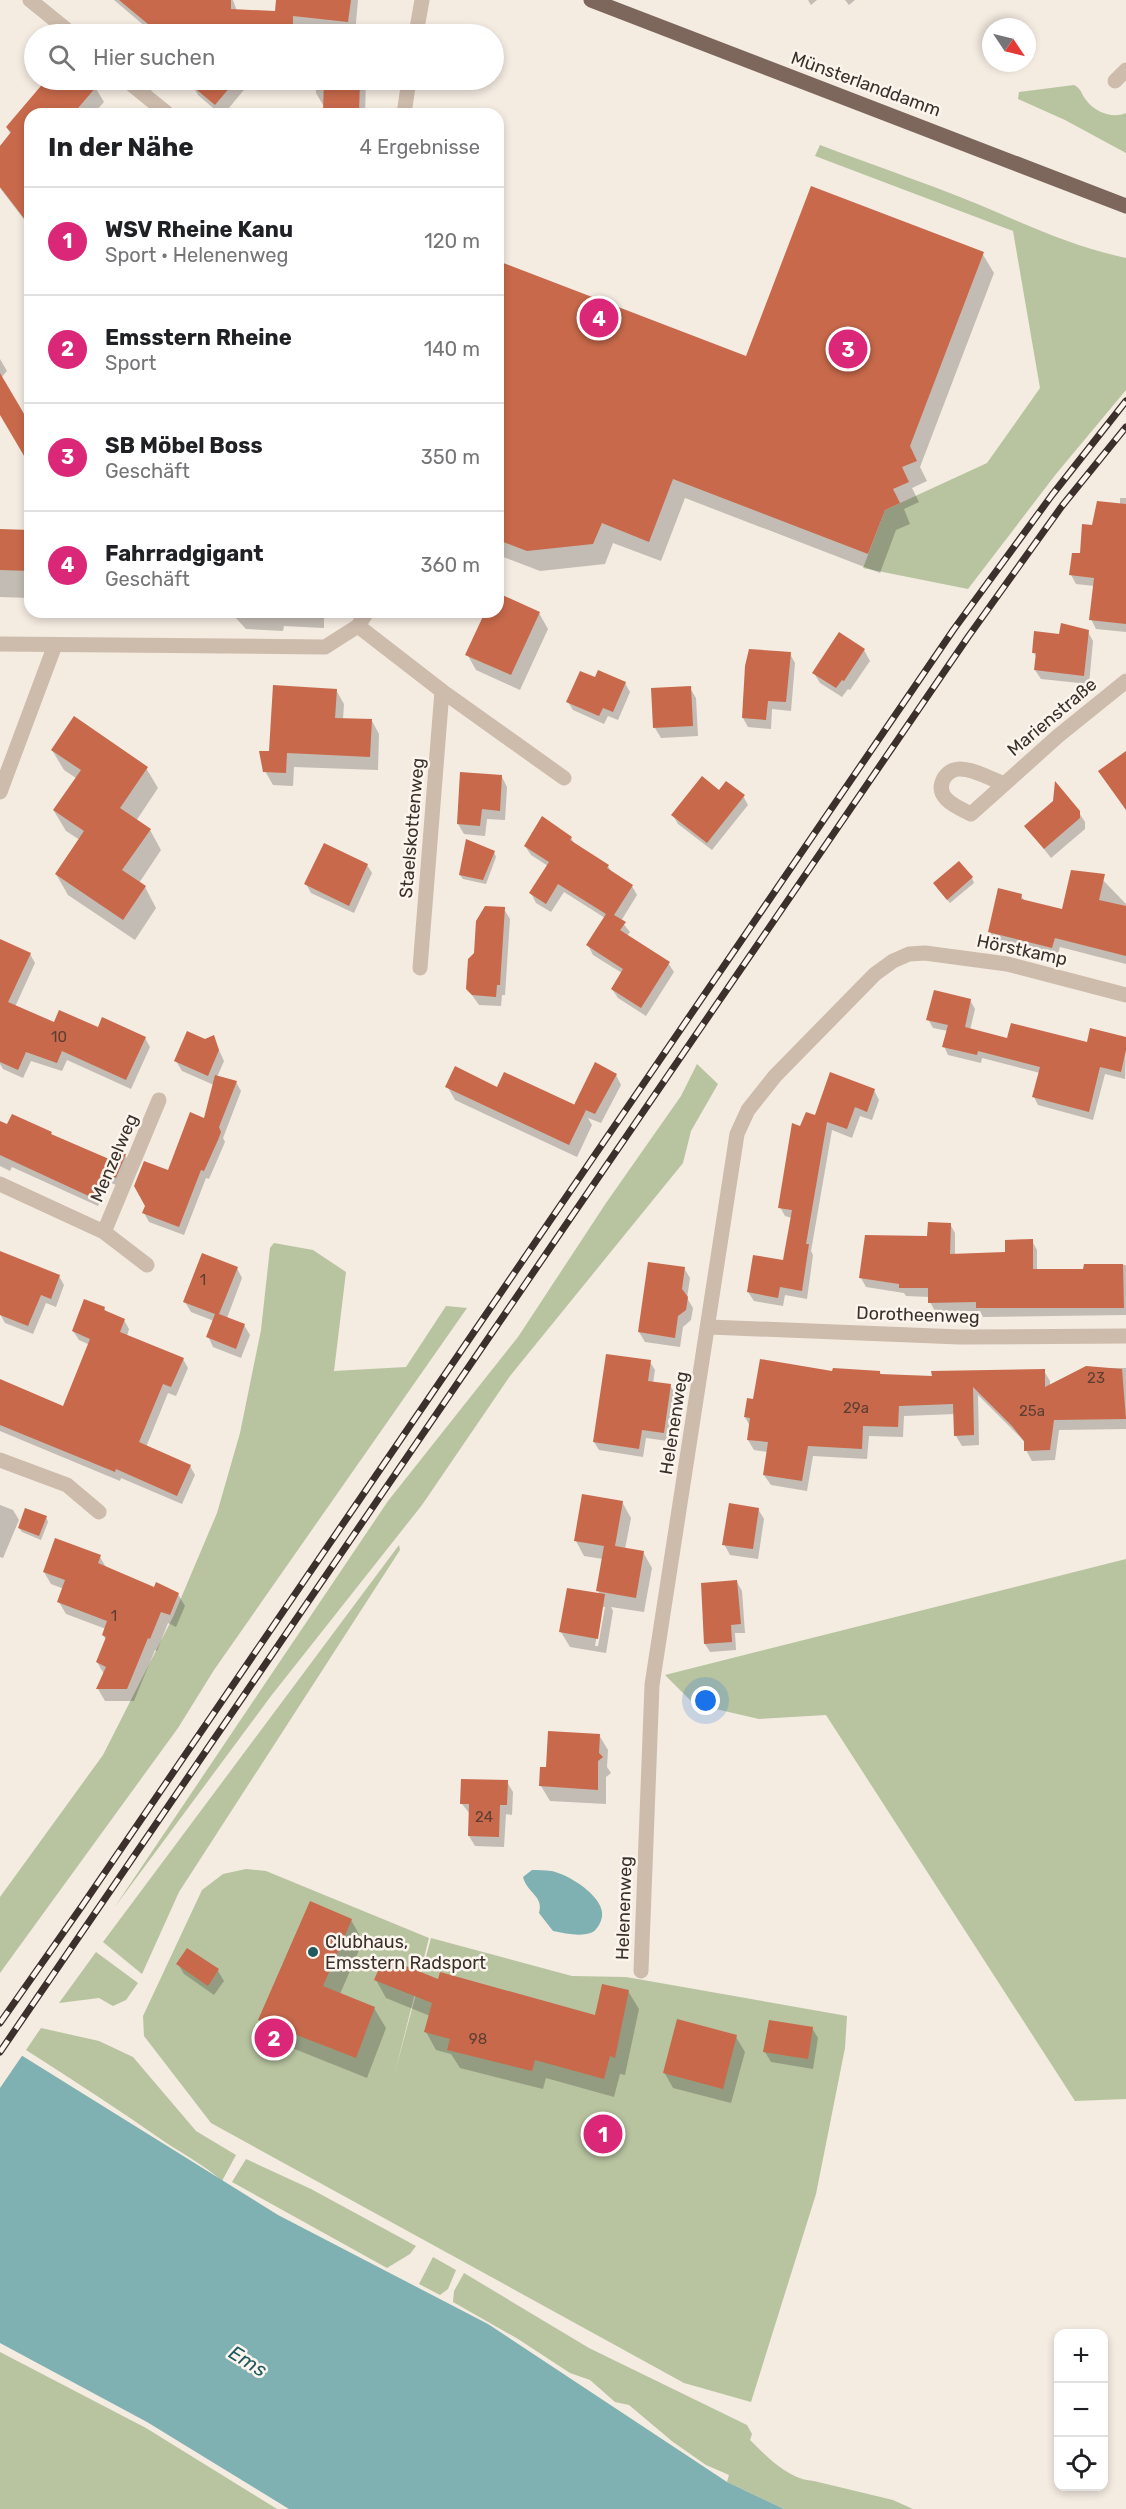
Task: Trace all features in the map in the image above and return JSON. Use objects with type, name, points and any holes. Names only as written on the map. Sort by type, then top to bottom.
[{"type":"main road","name":"Münsterlanddamm","points":[[591,0],[1126,206]]},
{"type":"street","points":[[30,0],[60,24]]},
{"type":"street","points":[[418,24],[422,0]]},
{"type":"street","points":[[138,90],[161,108]]},
{"type":"street","points":[[405,108],[408,90]]},
{"type":"street","points":[[0,644],[325,647],[358,626],[363,618]]},
{"type":"street","points":[[358,626],[442,692],[564,778]]},
{"type":"street","points":[[0,792],[55,645]]},
{"type":"street","name":"Marienstraße","points":[[1004,784],[1126,681]]},
{"type":"street","name":"Staelskottenweg","points":[[420,968],[442,692]]},
{"type":"street","name":"Hörstkamp","points":[[909,954],[925,953],[1007,964],[1126,994]]},
{"type":"street","name":"Helenenweg","points":[[641,1971],[652,1685],[737,1134],[748,1110],[776,1076],[875,974],[893,961],[909,954]]},
{"type":"street","name":"Menzelweg","points":[[104,1232],[159,1100]]},
{"type":"street","name":"Menzelweg","points":[[0,1184],[104,1232],[147,1265]]},
{"type":"street","name":"Dorotheenweg","points":[[709,1327],[960,1337],[1126,1336]]},
{"type":"street","points":[[0,1460],[67,1485],[99,1512]]},
{"type":"green space","points":[[1074,85],[1084,98],[1099,111],[1110,115],[1126,113],[1126,153],[1065,120],[1018,99],[1019,92]]},
{"type":"green space","points":[[820,145],[956,195],[1062,239],[1126,258],[1126,390],[1056,474],[968,589],[863,568],[885,510],[987,463],[1040,388],[1013,231],[815,156]]},
{"type":"green space","points":[[697,1064],[718,1084],[691,1131],[683,1163],[510,1376],[422,1505],[271,1696],[114,1908],[388,1501],[518,1337],[606,1203],[681,1096]]},
{"type":"green space","points":[[274,1243],[313,1250],[346,1272],[334,1371],[406,1367],[446,1306],[467,1308],[214,1670],[178,1728],[0,1973],[0,1897],[103,1755],[173,1617],[217,1513],[240,1433],[261,1330],[270,1248]]},
{"type":"green space","points":[[399,1545],[400,1550],[179,1892],[142,1974],[103,1942]]},
{"type":"green space","points":[[1126,1559],[1126,2099],[1075,2101],[826,1715],[759,1719],[694,1704],[665,1675]]},
{"type":"green space","points":[[246,1869],[266,1871],[429,1938],[395,2072],[431,1938],[572,1976],[626,1977],[847,2016],[845,2048],[816,2194],[751,2402],[684,2383],[211,2123],[144,2036],[143,2016],[202,1890],[223,1874]]},
{"type":"green space","points":[[96,1952],[138,1983],[126,2000],[113,2006],[99,1998],[59,2003]]},
{"type":"green space","points":[[41,2028],[99,2041],[133,2057],[196,2131],[236,2155],[222,2181],[26,2050]]},
{"type":"green space","points":[[246,2159],[311,2189],[416,2246],[410,2254],[387,2268],[232,2182]]},
{"type":"green space","points":[[433,2257],[456,2270],[448,2289],[440,2295],[419,2284]]},
{"type":"green space","points":[[464,2273],[589,2348],[747,2425],[752,2434],[750,2440],[771,2460],[796,2477],[893,2500],[913,2509],[784,2509],[727,2482],[729,2475],[706,2465],[673,2442],[629,2405],[615,2402],[590,2380],[570,2373],[518,2339],[453,2302],[454,2291]]},
{"type":"green space","points":[[0,2352],[146,2428],[277,2509],[0,2509]]},
{"type":"water","points":[[532,1870],[559,1873],[587,1890],[600,1906],[602,1915],[596,1929],[582,1935],[553,1931],[539,1913],[539,1902],[523,1877]]},
{"type":"water","name":"Ems","points":[[0,2042],[278,2215],[488,2324],[727,2482],[784,2509],[289,2509],[147,2422],[0,2343]]},
{"type":"pier","points":[[0,2039],[24,2053],[0,2088]]},
{"type":"building","points":[[119,0],[231,0],[231,9],[275,11],[276,0],[351,0],[348,22],[293,16],[293,24],[148,24]]},
{"type":"building","points":[[37,90],[93,90],[78,108],[24,108],[24,218],[0,187],[0,146],[11,132],[6,127]]},
{"type":"building","points":[[197,90],[228,90],[215,105]]},
{"type":"building","points":[[324,90],[360,90],[359,108],[323,108]]},
{"type":"building","points":[[811,186],[984,252],[910,446],[917,461],[902,467],[909,482],[893,489],[900,503],[885,510],[868,554],[673,479],[649,542],[602,523],[593,544],[527,551],[504,542],[504,263],[746,356]]},
{"type":"building","points":[[0,373],[24,414],[24,456],[0,415]]},
{"type":"building","points":[[1097,501],[1126,504],[1126,624],[1089,620],[1094,578],[1069,575],[1072,553],[1080,553],[1082,524],[1092,525]]},
{"type":"building","points":[[0,529],[24,530],[24,571],[0,570]]},
{"type":"building","points":[[504,596],[540,612],[511,675],[465,655],[482,618],[504,618]]},
{"type":"building","points":[[1061,623],[1089,630],[1084,676],[1034,670],[1036,653],[1032,653],[1034,631],[1059,634]]},
{"type":"building","points":[[839,632],[865,649],[844,681],[842,680],[836,688],[812,673]]},
{"type":"building","points":[[749,649],[791,652],[786,702],[768,701],[766,720],[742,718],[745,666]]},
{"type":"building","points":[[598,670],[626,682],[613,712],[603,708],[599,716],[566,702],[580,671],[595,677]]},
{"type":"building","points":[[273,685],[337,689],[335,718],[372,719],[370,757],[287,753],[286,773],[263,772],[259,751],[269,751]]},
{"type":"building","points":[[691,686],[693,726],[653,728],[651,688]]},
{"type":"building","points":[[74,716],[148,767],[120,808],[151,829],[122,870],[146,886],[123,920],[55,874],[84,831],[53,810],[81,770],[51,750]]},
{"type":"building","points":[[1126,751],[1126,810],[1098,771]]},
{"type":"building","points":[[460,772],[502,775],[500,811],[482,809],[480,826],[457,824]]},
{"type":"building","points":[[702,776],[719,790],[726,781],[745,795],[707,843],[671,815]]},
{"type":"building","points":[[1055,781],[1080,811],[1080,818],[1044,849],[1024,826],[1053,801]]},
{"type":"building","points":[[542,816],[572,837],[570,840],[609,865],[607,868],[633,885],[614,915],[626,922],[620,930],[670,962],[641,1008],[611,989],[623,969],[586,945],[606,914],[558,884],[546,904],[529,893],[549,862],[524,846]]},
{"type":"building","points":[[466,839],[495,851],[483,880],[459,875]]},
{"type":"building","points":[[324,843],[368,864],[349,906],[304,884]]},
{"type":"building","points":[[959,861],[973,877],[947,900],[933,883]]},
{"type":"building","points":[[1071,870],[1105,874],[1099,900],[1126,906],[1126,956],[1055,938],[1052,948],[988,932],[998,888],[1022,894],[1021,899],[1062,909]]},
{"type":"building","points":[[485,906],[505,907],[500,985],[497,985],[496,997],[472,995],[466,989],[468,959],[474,953],[476,921]]},
{"type":"building","points":[[0,939],[31,953],[8,1002],[54,1022],[59,1010],[98,1027],[102,1017],[146,1037],[126,1080],[62,1051],[57,1063],[26,1052],[18,1070],[0,1062]]},
{"type":"building","points":[[934,990],[971,999],[965,1027],[1007,1038],[1011,1023],[1087,1042],[1090,1028],[1126,1037],[1126,1050],[1121,1072],[1100,1067],[1089,1112],[1032,1097],[1040,1067],[978,1051],[977,1055],[942,1047],[948,1025],[926,1020]]},
{"type":"building","points":[[187,1031],[205,1039],[214,1035],[219,1050],[208,1076],[174,1061]]},
{"type":"building","points":[[595,1062],[617,1074],[595,1114],[574,1105]]},
{"type":"building","points":[[455,1066],[497,1087],[504,1072],[586,1110],[569,1145],[445,1087]]},
{"type":"building","points":[[830,1072],[875,1089],[867,1112],[855,1107],[847,1129],[827,1122],[806,1244],[809,1244],[802,1291],[780,1287],[778,1298],[747,1292],[753,1255],[783,1260],[792,1210],[778,1208],[792,1123],[800,1126],[806,1112],[815,1115]]},
{"type":"building","points":[[215,1075],[237,1081],[219,1127],[221,1132],[218,1140],[204,1171],[201,1170],[179,1227],[142,1213],[145,1206],[134,1186],[144,1161],[168,1170],[190,1112],[204,1118]]},
{"type":"building","points":[[12,1114],[109,1159],[114,1149],[126,1154],[116,1178],[104,1173],[93,1198],[0,1155],[0,1121],[7,1124]]},
{"type":"building","points":[[928,1222],[951,1223],[950,1254],[1005,1252],[1005,1240],[1033,1239],[1033,1269],[1083,1269],[1084,1264],[1123,1264],[1124,1308],[976,1308],[976,1302],[928,1303],[928,1288],[899,1288],[899,1284],[859,1278],[865,1235],[927,1236]]},
{"type":"building","points":[[0,1251],[60,1275],[51,1299],[41,1295],[28,1326],[0,1315]]},
{"type":"building","points":[[202,1253],[238,1267],[219,1314],[245,1324],[236,1349],[206,1337],[215,1314],[183,1302]]},
{"type":"building","points":[[648,1262],[685,1267],[682,1289],[688,1297],[686,1310],[678,1316],[675,1338],[638,1332]]},
{"type":"building","points":[[84,1299],[105,1307],[104,1310],[125,1319],[120,1332],[184,1358],[171,1387],[163,1384],[139,1442],[191,1465],[177,1496],[116,1469],[115,1472],[0,1425],[0,1379],[63,1406],[90,1339],[72,1331]]},
{"type":"building","points":[[606,1354],[651,1360],[648,1381],[671,1384],[664,1433],[642,1430],[639,1449],[593,1442]]},
{"type":"building","points":[[760,1359],[832,1371],[833,1368],[880,1371],[880,1374],[932,1376],[931,1371],[1045,1369],[1045,1387],[1086,1366],[1122,1369],[1126,1419],[1054,1420],[1050,1450],[1024,1451],[1024,1441],[973,1387],[974,1435],[954,1436],[953,1404],[899,1406],[898,1427],[863,1426],[862,1449],[808,1446],[802,1481],[763,1475],[768,1442],[747,1440],[750,1418],[744,1417],[747,1398],[753,1399]]},
{"type":"building","points":[[582,1494],[623,1501],[615,1546],[644,1551],[636,1598],[596,1591],[604,1546],[574,1541]]},
{"type":"building","points":[[729,1503],[759,1508],[753,1549],[722,1545]]},
{"type":"building","points":[[25,1508],[47,1516],[39,1536],[18,1528]]},
{"type":"building","points":[[55,1538],[101,1555],[98,1563],[154,1587],[156,1582],[179,1593],[170,1615],[161,1612],[127,1689],[96,1689],[106,1667],[96,1662],[106,1637],[102,1635],[107,1621],[57,1602],[65,1580],[43,1572]]},
{"type":"building","points":[[737,1580],[741,1624],[731,1625],[732,1642],[704,1644],[701,1583]]},
{"type":"building","points":[[567,1588],[605,1594],[598,1639],[559,1632]]},
{"type":"building","points":[[548,1731],[600,1734],[599,1753],[603,1757],[598,1761],[598,1790],[539,1786],[540,1767],[546,1767]]},
{"type":"building","points":[[461,1779],[508,1780],[507,1805],[500,1805],[499,1837],[468,1836],[469,1804],[460,1804]]},
{"type":"building","name":"Clubhaus, Emsstern Radsport","points":[[310,1901],[352,1919],[323,1986],[375,2007],[356,2058],[258,2020]]},
{"type":"building","points":[[187,1948],[219,1969],[208,1986],[176,1964]]},
{"type":"building","points":[[384,1957],[438,1979],[440,1972],[595,2015],[602,1984],[629,1990],[615,2058],[610,2056],[604,2079],[535,2060],[532,2071],[447,2050],[450,2039],[424,2032],[432,2003],[374,1980]]},
{"type":"building","points":[[677,2019],[737,2035],[723,2089],[663,2073]]},
{"type":"building","points":[[769,2020],[813,2027],[808,2059],[763,2052]]},
{"type":"railway","points":[[0,2023],[954,629],[1052,495],[1126,401]]},
{"type":"railway","points":[[0,2052],[968,637],[1062,506],[1126,427]]},
{"type":"place","name":"Fahrradgigant","points":[[599,318]]},
{"type":"place","name":"SB Möbel Boss","points":[[848,349]]},
{"type":"place","name":"Clubhaus, Emsstern Radsport","points":[[313,1952]]},
{"type":"place","name":"Emsstern Rheine","points":[[274,2038]]},
{"type":"place","name":"WSV Rheine Kanu","points":[[603,2134]]}]
